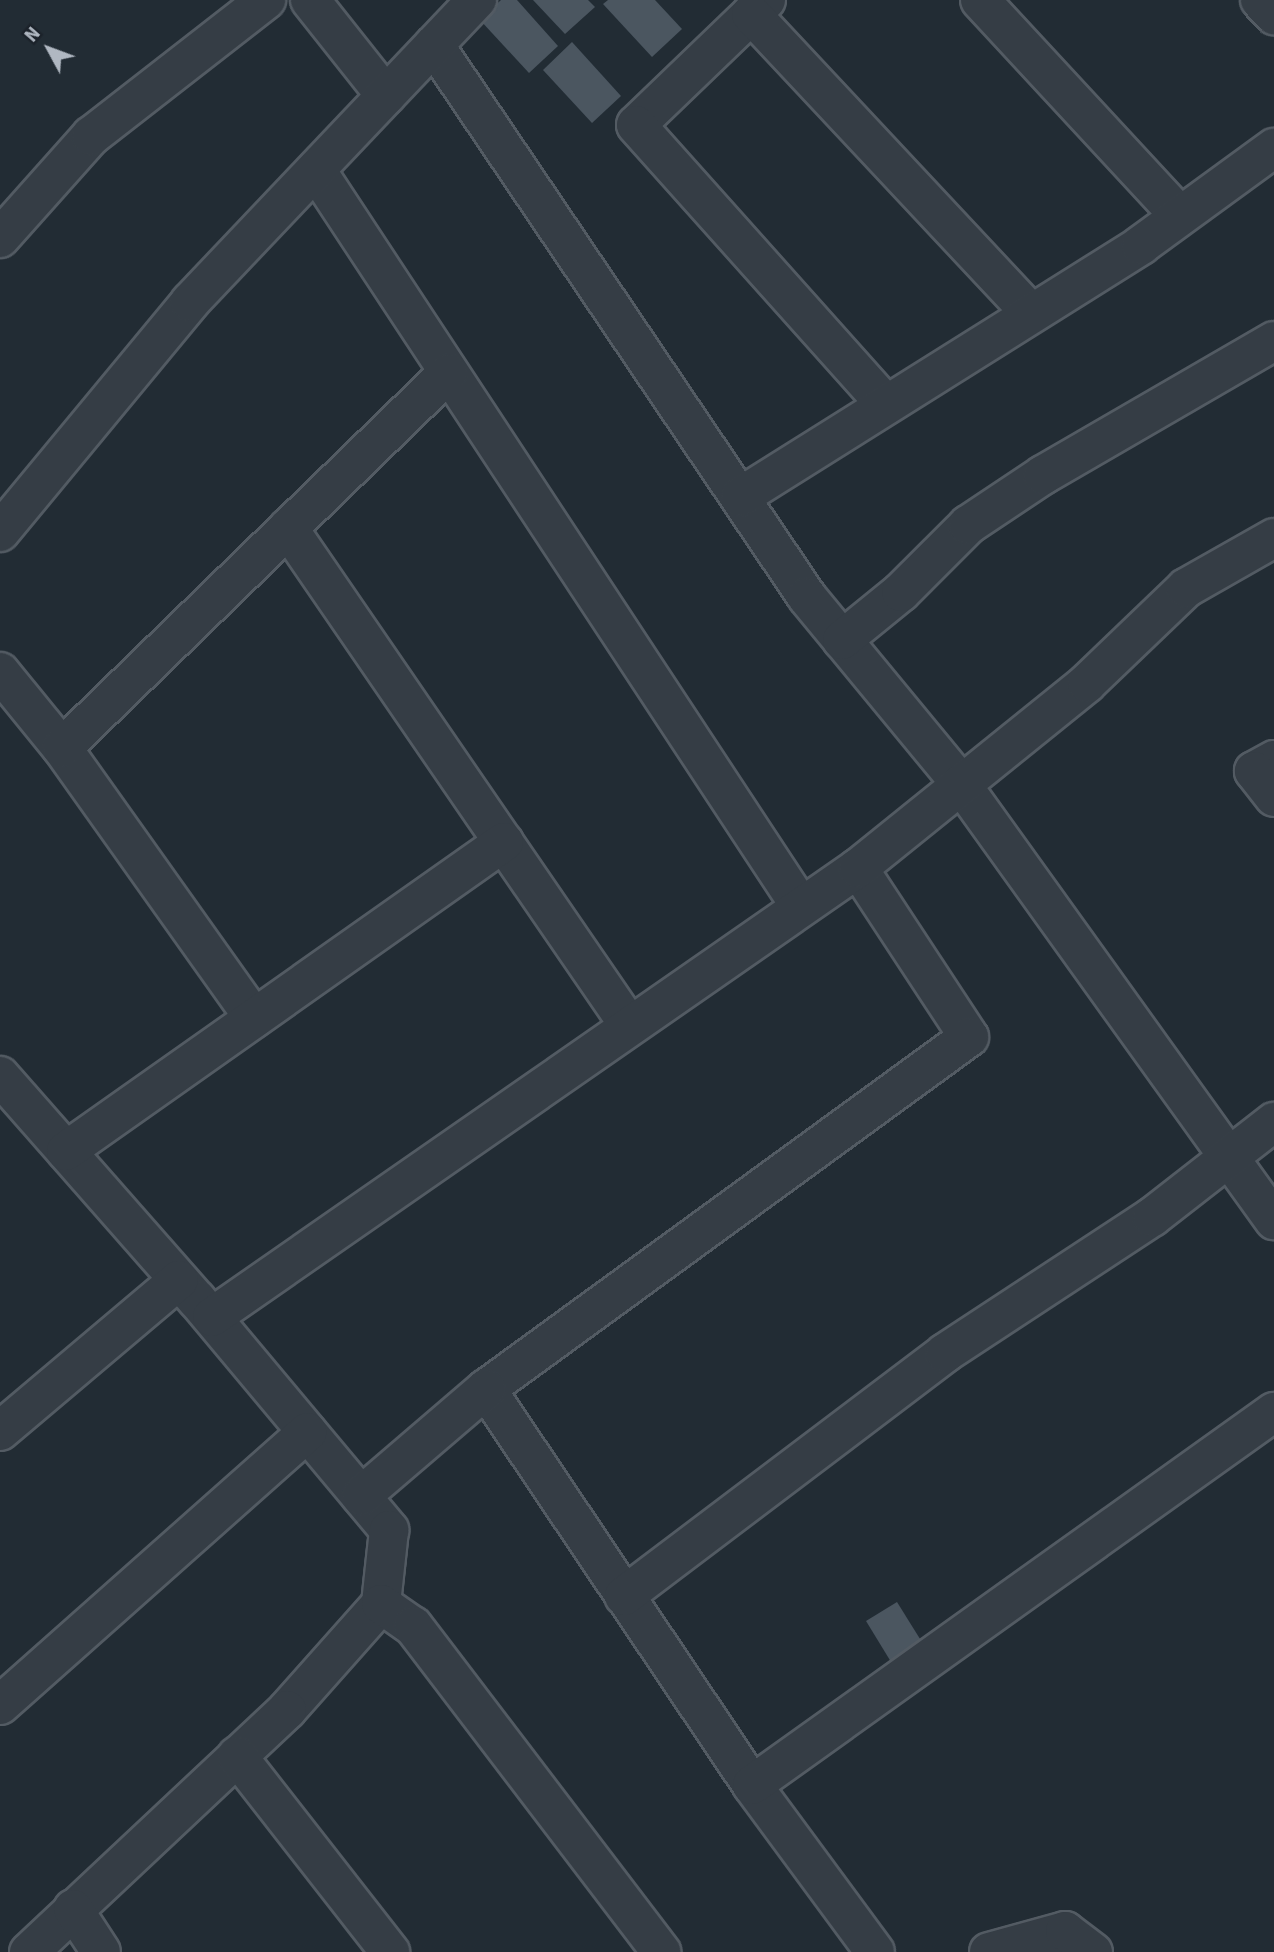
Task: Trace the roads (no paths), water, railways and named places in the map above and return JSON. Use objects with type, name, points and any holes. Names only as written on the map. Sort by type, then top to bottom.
[{"type":"street","points":[[0,238],[91,136],[266,0]]},
{"type":"street","points":[[310,0],[386,96]]},
{"type":"street","points":[[0,532],[190,302],[477,0]]},
{"type":"street","points":[[981,0],[1180,216]]},
{"type":"street","points":[[1260,0],[1274,15]]},
{"type":"street","points":[[886,405],[636,125],[759,7],[1031,313]]},
{"type":"street","points":[[434,45],[807,597],[961,784],[1274,1220]]},
{"type":"street","points":[[740,497],[1180,216],[1274,148]]},
{"type":"street","points":[[316,170],[801,907]]},
{"type":"street","points":[[842,640],[901,592],[968,525],[1043,475],[1274,341]]},
{"type":"street","points":[[62,748],[448,373]]},
{"type":"street","points":[[288,528],[629,1025]]},
{"type":"street","points":[[212,1317],[858,868],[1087,683],[1186,588],[1274,538]]},
{"type":"street","points":[[0,672],[62,748],[254,1018]]},
{"type":"street","points":[[1274,760],[1254,771],[1274,797]]},
{"type":"street","points":[[66,1151],[504,842]]},
{"type":"street","points":[[361,1496],[486,1389],[969,1037],[858,868]]},
{"type":"street","points":[[0,1076],[212,1317],[389,1530],[381,1604],[287,1710],[29,1952]]},
{"type":"street","points":[[624,1596],[945,1353],[1152,1217],[1274,1122]]},
{"type":"street","points":[[0,1431],[179,1280]]},
{"type":"street","points":[[486,1389],[752,1785],[875,1952]]},
{"type":"street","points":[[752,1785],[1274,1412]]},
{"type":"street","points":[[0,1705],[307,1432]]},
{"type":"street","points":[[381,1604],[413,1626],[661,1952]]},
{"type":"street","points":[[237,1756],[390,1952]]},
{"type":"street","points":[[74,1909],[101,1952]]},
{"type":"street","points":[[989,1952],[1065,1931],[1093,1952]]}]
